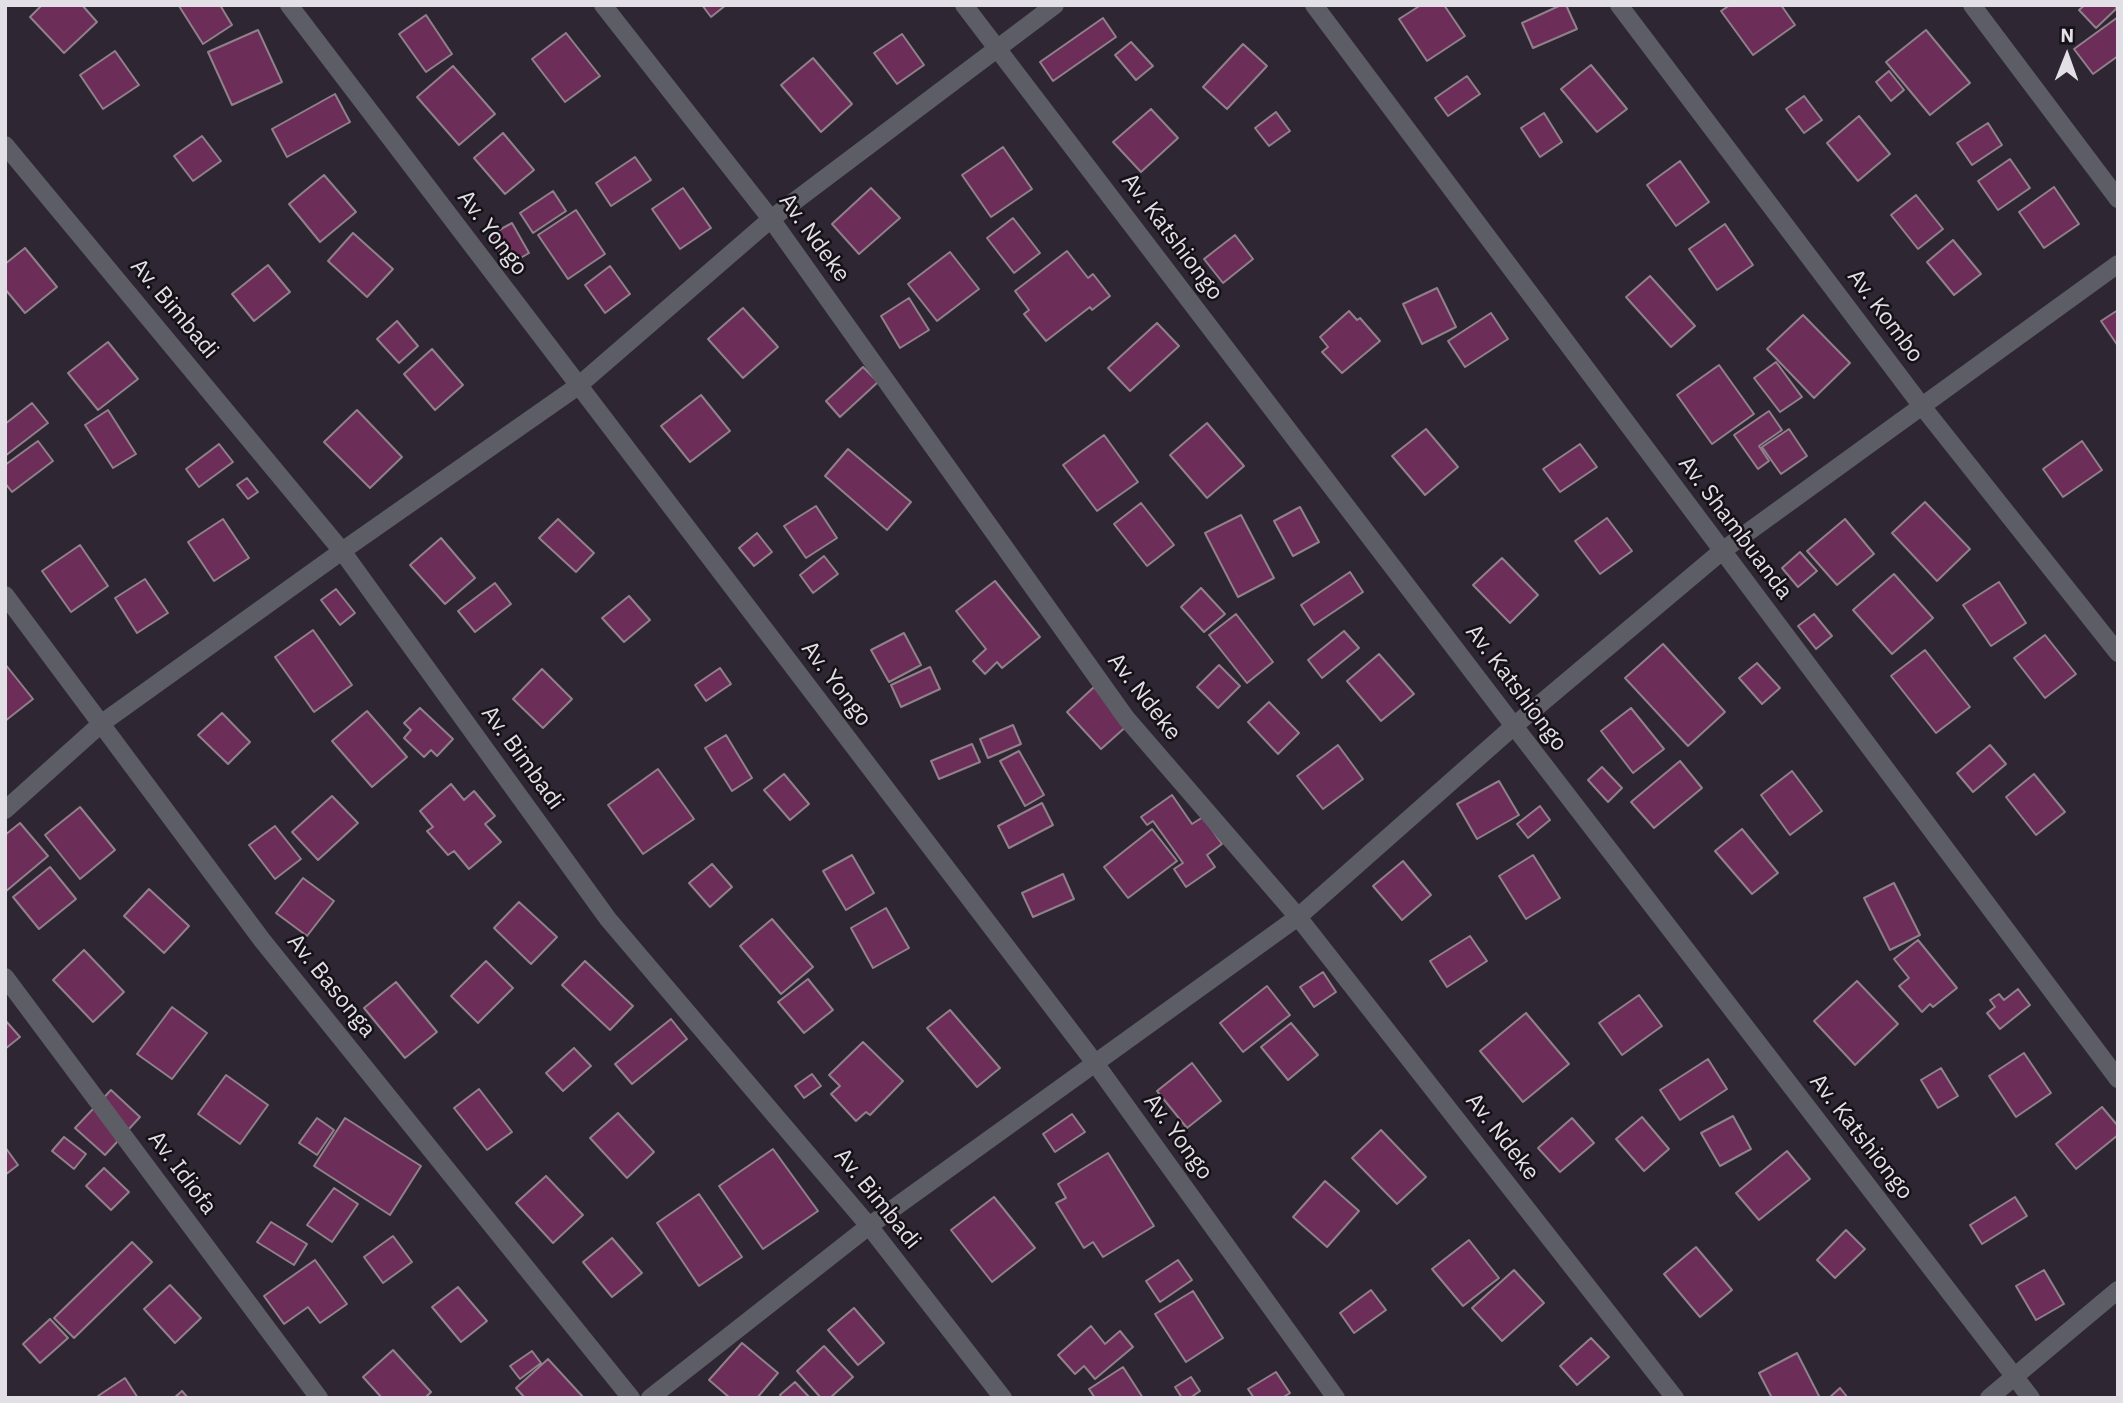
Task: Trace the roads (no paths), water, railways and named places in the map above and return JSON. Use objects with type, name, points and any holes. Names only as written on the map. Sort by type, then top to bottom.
[{"type":"street","name":"Av. Yongo","points":[[289,5],[1095,1063],[1336,1398]]},
{"type":"street","name":"Av. Ndeke","points":[[603,5],[771,219],[1126,718],[1298,917],[1675,1398]]},
{"type":"street","name":"Av. Katshiongo","points":[[964,5],[2031,1398]]},
{"type":"street","points":[[5,810],[102,723],[578,386],[771,219],[1055,5]]},
{"type":"street","name":"Av. Shambuanda","points":[[1314,5],[2118,1079]]},
{"type":"street","name":"Av. Kombo","points":[[1619,5],[1922,405],[2118,653]]},
{"type":"street","points":[[1972,5],[2118,199]]},
{"type":"street","name":"Av. Bimbadi","points":[[5,145],[342,551],[608,919],[869,1226],[1003,1398]]},
{"type":"street","points":[[650,1398],[869,1226],[1298,917],[1514,726],[1722,551],[2118,264]]},
{"type":"street","name":"Av. Basonga","points":[[5,595],[262,940],[631,1398]]},
{"type":"street","name":"Av. Idiofa","points":[[5,977],[319,1398]]},
{"type":"street","points":[[1989,1398],[2118,1290]]}]
